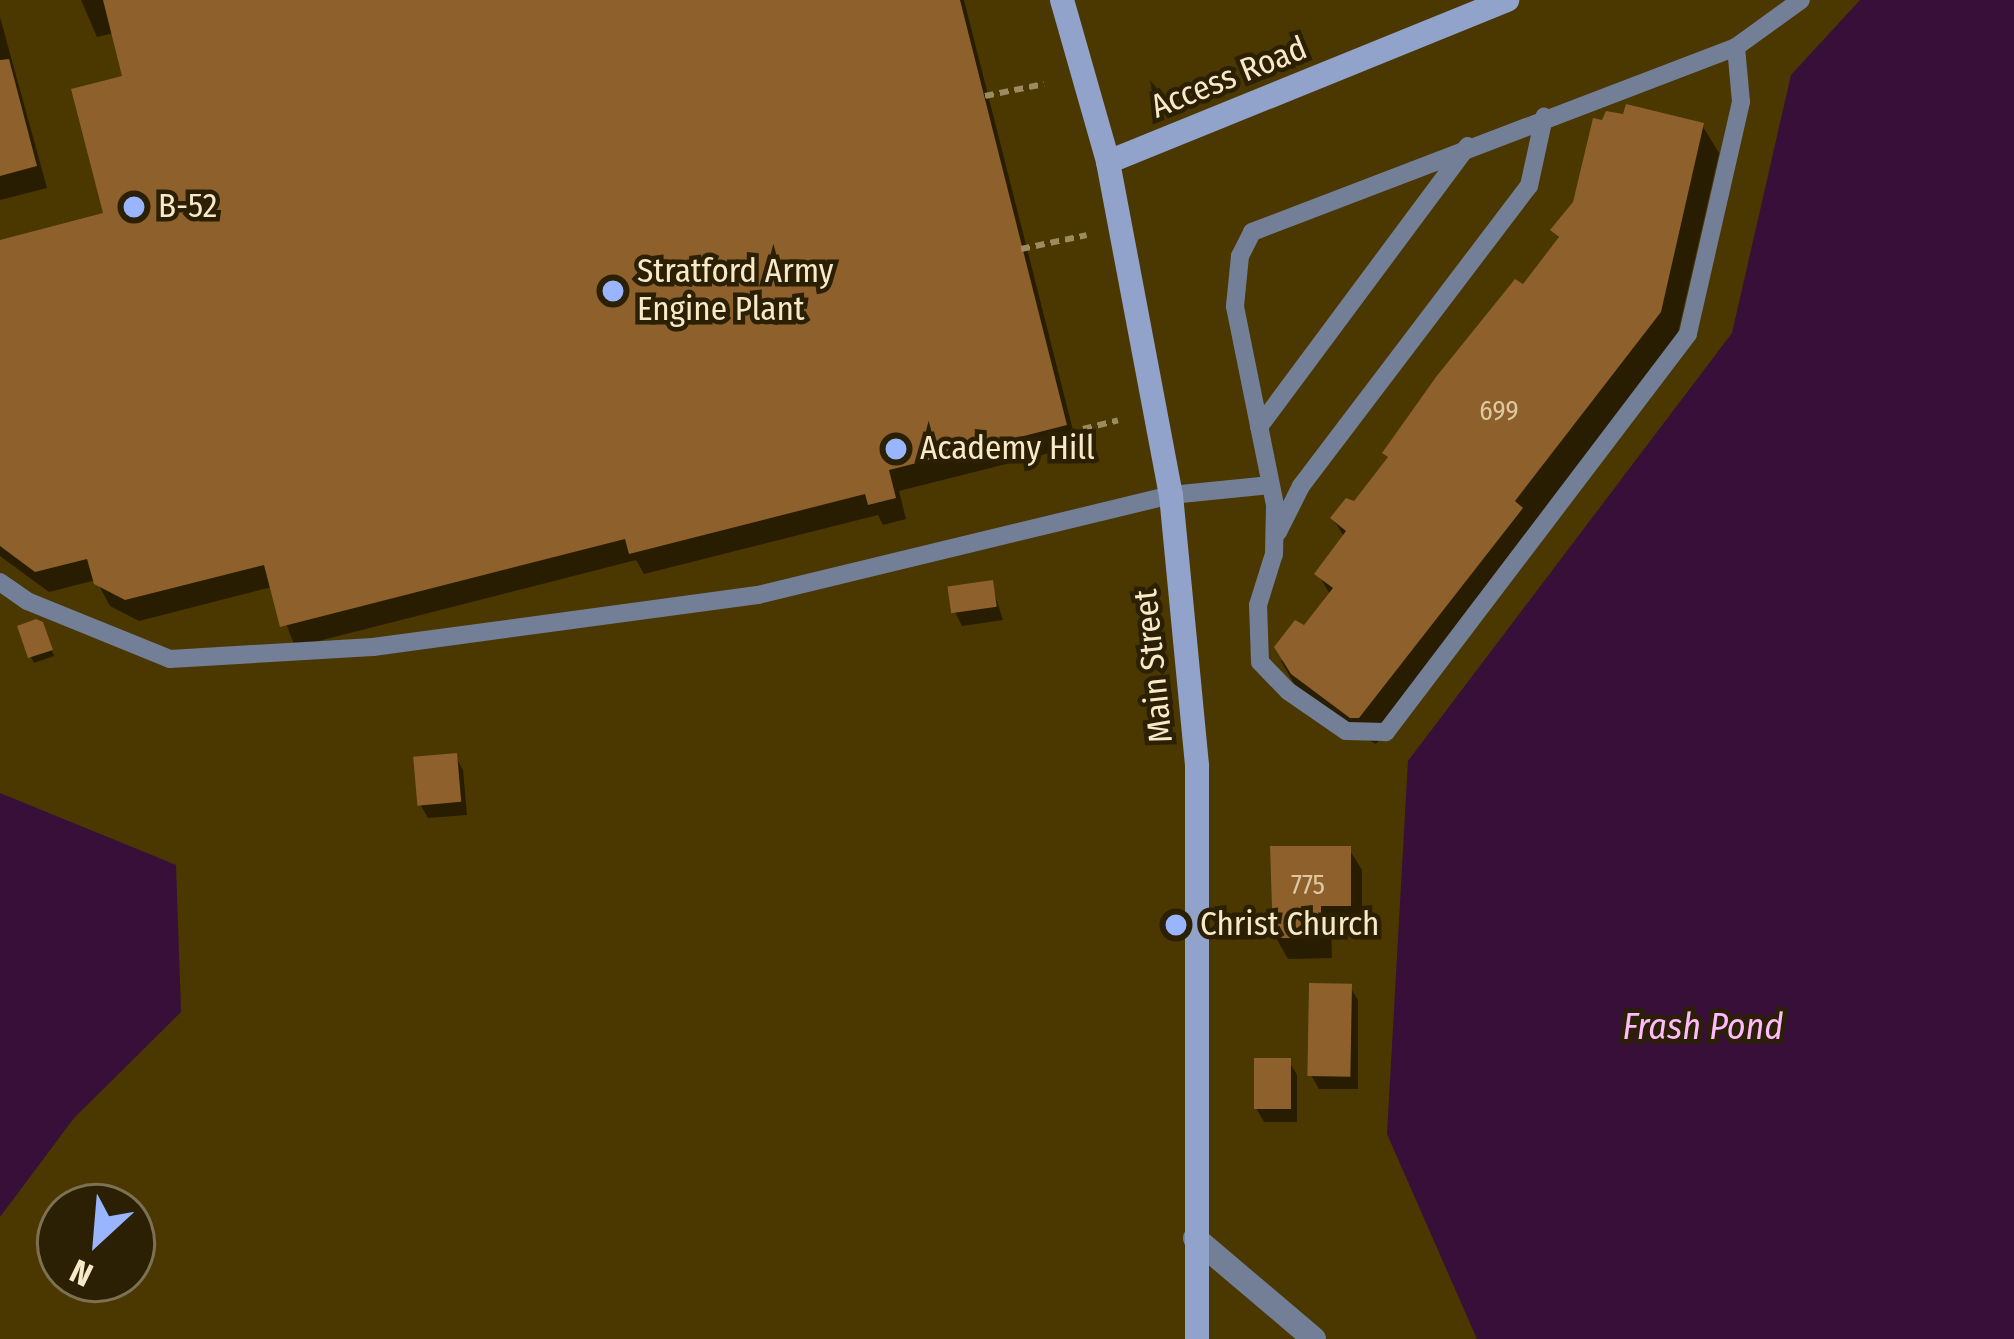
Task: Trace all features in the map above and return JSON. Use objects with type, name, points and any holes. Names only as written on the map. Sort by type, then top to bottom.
[{"type":"main road","name":"Main Street","points":[[1062,0],[1108,163],[1171,495],[1197,766],[1197,1339]]},
{"type":"main road","name":"Access Road","points":[[1108,163],[1508,0]]},
{"type":"street","points":[[1195,1238],[1314,1339]]},
{"type":"lane","points":[[1274,541],[1270,484],[1235,306],[1240,256],[1252,232],[1736,47],[1779,21],[1801,0]]},
{"type":"lane","points":[[1544,117],[1529,186],[1301,486],[1274,541],[1258,605],[1260,662],[1288,691],[1346,731],[1386,732],[1688,334],[1741,102],[1736,47]]},
{"type":"lane","points":[[1259,427],[1468,146]]},
{"type":"lane","points":[[0,582],[27,601],[170,659],[373,647],[758,595],[1171,495],[1270,484]]},
{"type":"path","points":[[985,96],[1044,84]]},
{"type":"path","points":[[1022,249],[1087,235]]},
{"type":"path","points":[[1083,428],[1118,421]]},
{"type":"water","name":"Frash Pond","points":[[1860,0],[2014,0],[2014,1339],[1477,1339],[1387,1134],[1408,761],[1732,333],[1791,75]]},
{"type":"water","points":[[0,793],[176,865],[181,1012],[74,1118],[0,1217]]},
{"type":"building","name":"Stratford Army Engine Plant","points":[[103,0],[960,0],[1067,425],[889,470],[896,498],[868,505],[865,494],[629,554],[625,539],[280,627],[264,565],[125,600],[94,584],[87,559],[35,572],[0,546],[0,240],[103,213],[71,89],[122,76]]},
{"type":"building","points":[[9,59],[37,166],[0,176],[0,60]]},
{"type":"building","points":[[1626,104],[1704,123],[1661,312],[1515,501],[1523,508],[1359,718],[1350,718],[1291,674],[1274,647],[1295,620],[1304,625],[1333,588],[1314,574],[1346,531],[1330,518],[1346,498],[1354,501],[1388,457],[1382,453],[1436,377],[1515,279],[1523,284],[1559,237],[1550,230],[1573,202],[1593,118],[1602,120],[1606,111],[1623,114]]},
{"type":"building","points":[[993,580],[997,607],[951,613],[947,586]]},
{"type":"building","points":[[36,619],[43,622],[53,650],[28,658],[17,626]]},
{"type":"building","points":[[457,753],[461,802],[417,806],[413,757]]},
{"type":"building","points":[[1270,846],[1351,846],[1351,906],[1321,906],[1321,938],[1273,938]]},
{"type":"building","points":[[1309,983],[1352,984],[1350,1077],[1307,1076]]},
{"type":"building","points":[[1254,1058],[1291,1058],[1291,1109],[1254,1109]]},
{"type":"place","name":"B-52","points":[[134,207]]},
{"type":"place","name":"Stratford Army Engine Plant","points":[[613,291]]},
{"type":"place","name":"Academy Hill","points":[[896,449]]},
{"type":"place","name":"Christ Church","points":[[1176,925]]}]
